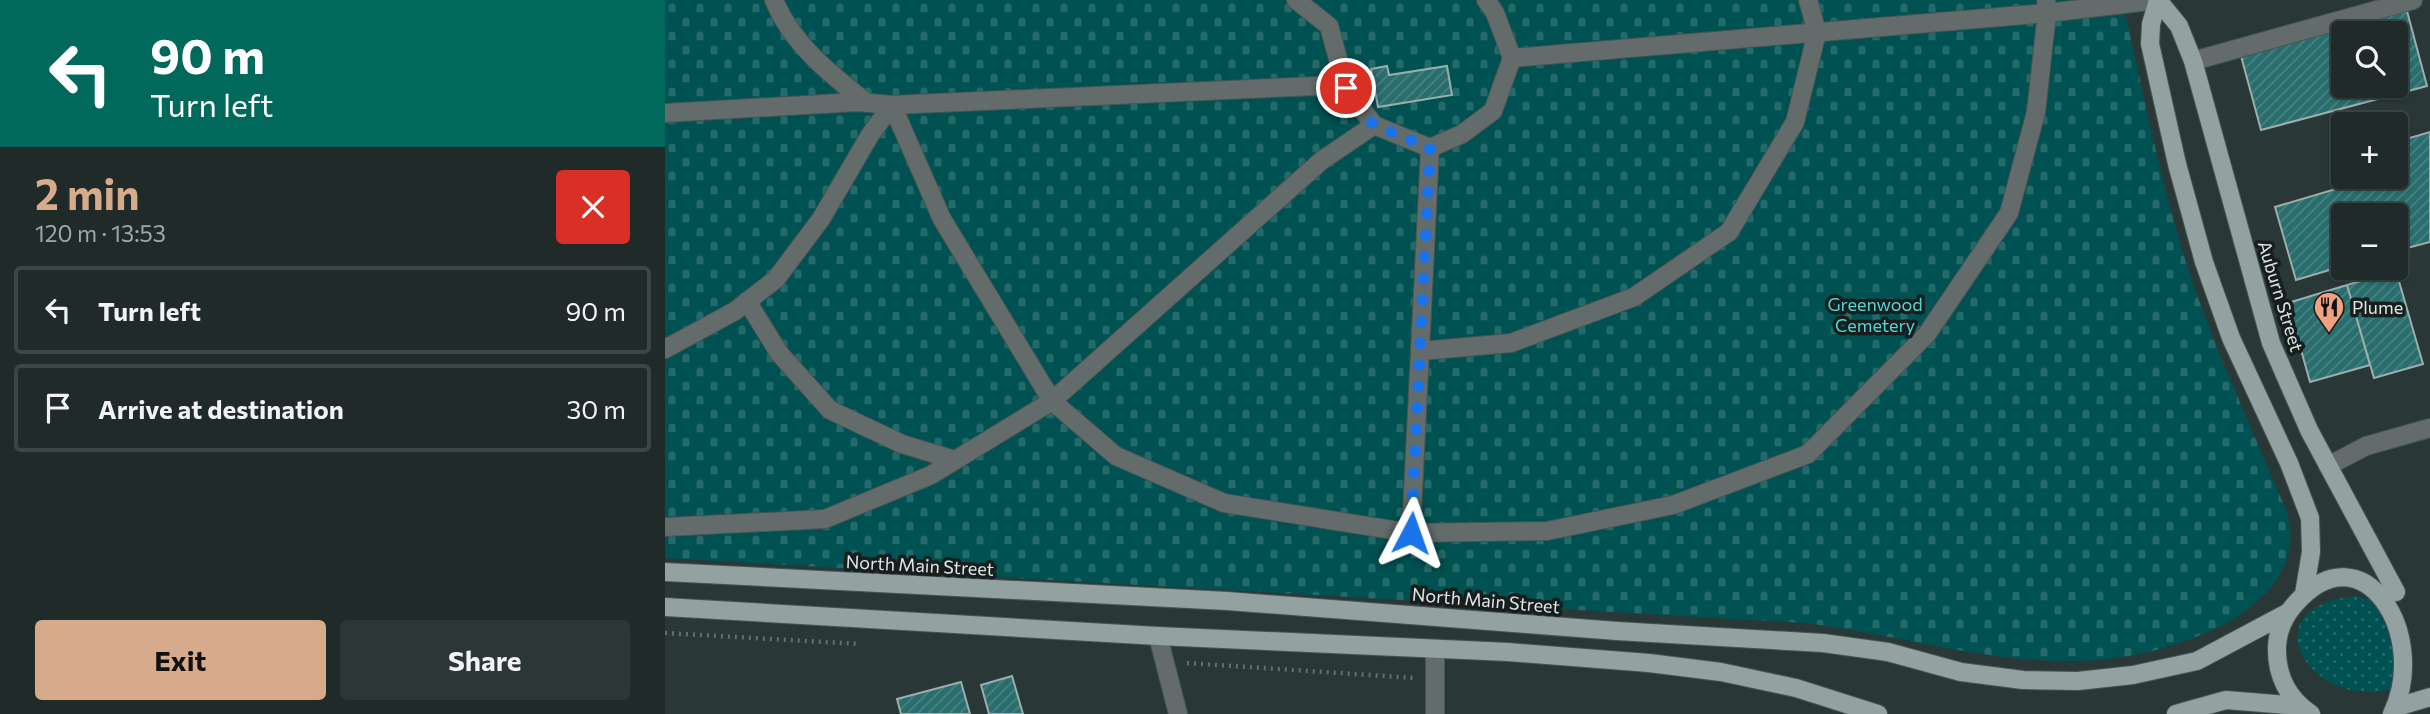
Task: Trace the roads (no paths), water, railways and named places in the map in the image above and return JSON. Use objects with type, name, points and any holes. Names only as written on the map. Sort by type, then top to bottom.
[{"type":"main road","name":"Auburn Street","points":[[2158,0],[2179,26],[2193,61],[2271,343],[2287,385],[2400,597],[2374,581],[2350,577],[2325,581],[2304,594]]},
{"type":"main road","points":[[2158,0],[2151,23],[2150,44],[2176,164],[2204,262],[2231,338],[2310,518],[2311,552],[2304,594],[2287,613],[2278,636],[2277,661],[2284,685],[2305,710]]},
{"type":"main road","name":"North Main Street","points":[[665,572],[1227,601],[1617,631],[1823,643],[1888,652],[1961,672],[2023,680],[2077,681],[2133,676],[2197,661],[2287,613]]},
{"type":"main road","points":[[665,607],[1158,636],[1508,652],[1721,672],[1796,688],[1878,714]]},
{"type":"main road","points":[[2396,710],[2408,700],[2420,680]]},
{"type":"main road","points":[[2396,710],[2430,697]]},
{"type":"main road","points":[[2176,714],[2226,700],[2305,710]]},
{"type":"street","points":[[774,0],[783,21],[822,66],[867,103]]},
{"type":"street","points":[[1296,0],[1329,26],[1346,88],[1374,125],[1430,148],[1462,134],[1493,111],[1512,58],[1495,13],[1486,0]]},
{"type":"street","points":[[1421,351],[1511,343],[1634,297],[1729,232],[1795,122],[1817,32],[1808,0]]},
{"type":"street","points":[[1512,58],[1817,32],[2047,7],[2158,0]]},
{"type":"street","points":[[2193,61],[2413,0]]},
{"type":"street","points":[[893,105],[942,219],[1052,401],[1116,456],[1224,503],[1411,533],[1547,531],[1673,505],[1808,454],[1927,334],[2009,213],[2036,112],[2047,7]]},
{"type":"street","points":[[665,113],[1317,86],[1346,88]]},
{"type":"street","points":[[665,349],[747,301],[776,279],[813,229],[893,105]]},
{"type":"street","points":[[665,527],[825,519],[931,475],[1052,401],[1321,161],[1374,125]]},
{"type":"street","points":[[1411,533],[1430,148]]},
{"type":"street","points":[[747,301],[779,352],[830,410],[902,444],[955,460]]},
{"type":"street","points":[[2328,466],[2366,446],[2430,428]]},
{"type":"street","points":[[1158,636],[1178,714]]},
{"type":"street","points":[[1434,714],[1435,649]]},
{"type":"place","name":"Plume","points":[[2329,334]]},
{"type":"park label","name":"Greenwood Cemetery","points":[[1875,314]]}]
